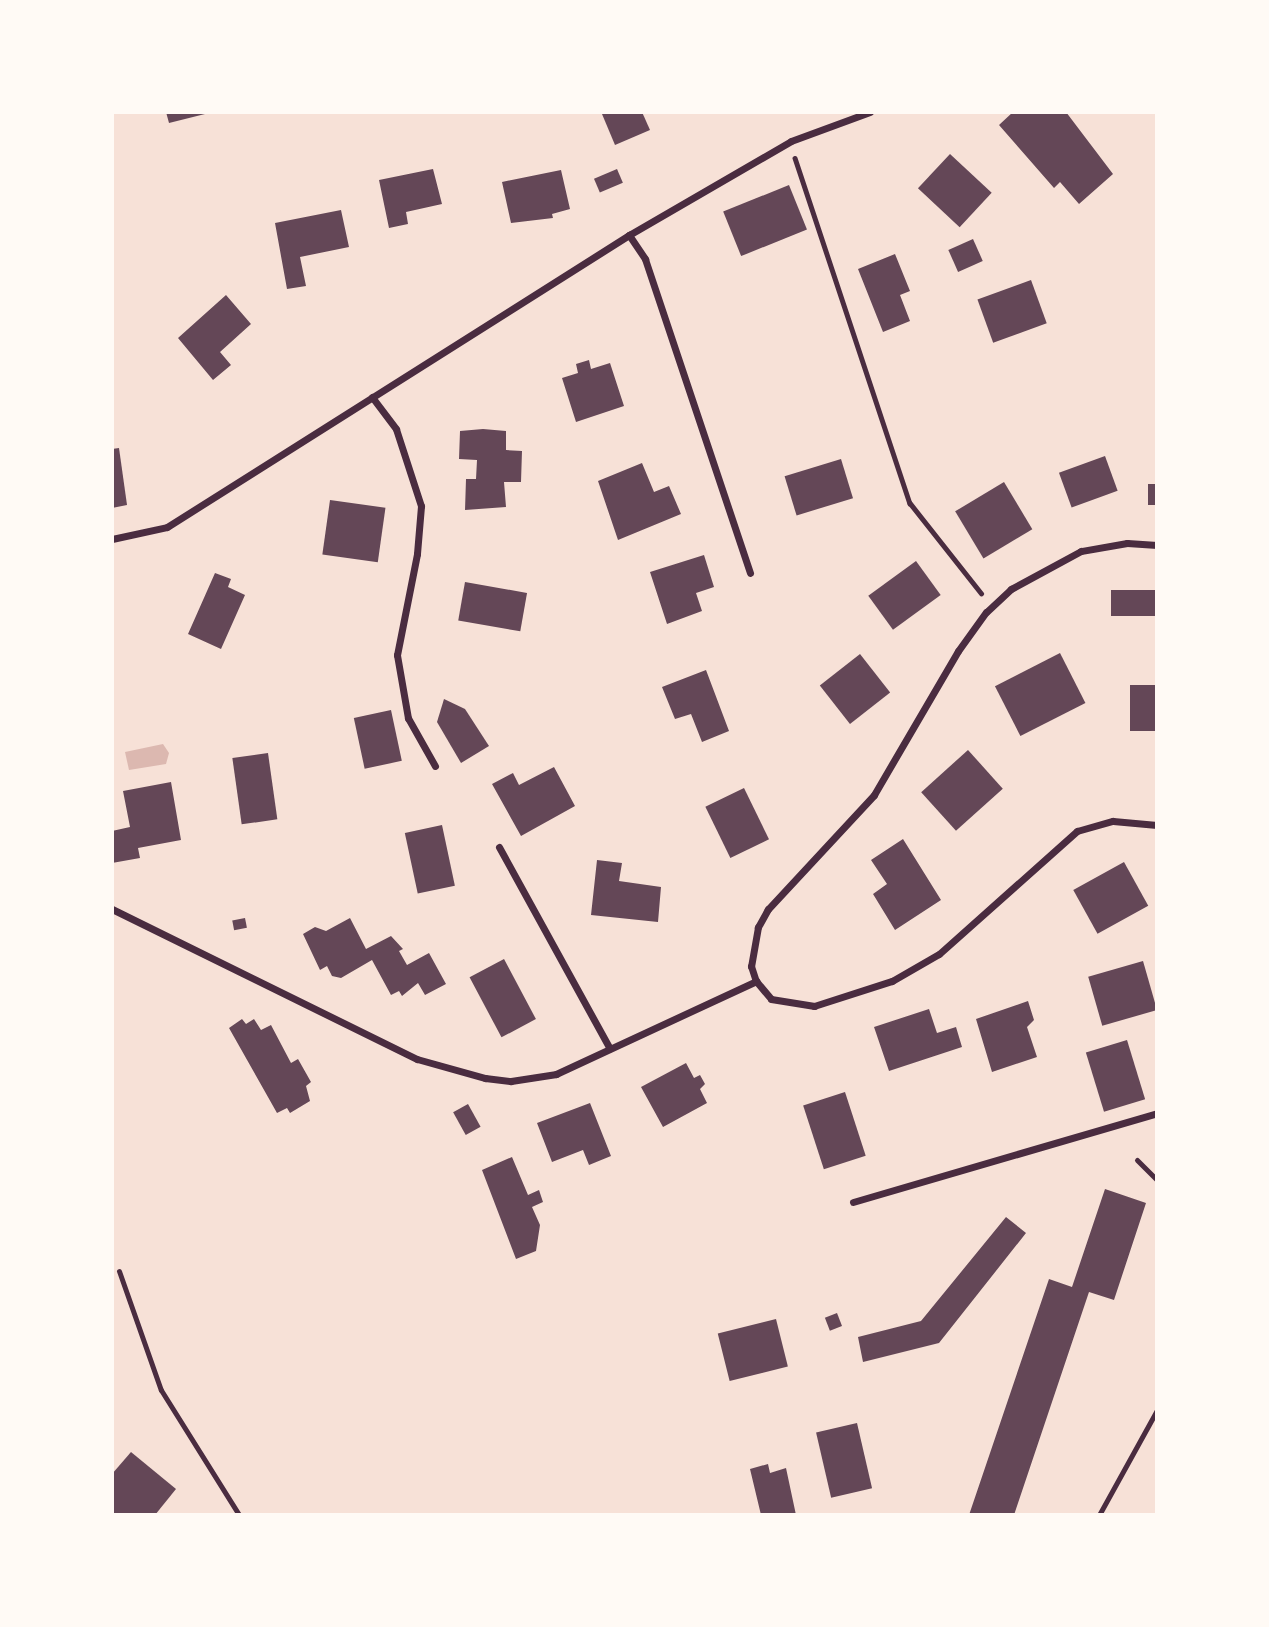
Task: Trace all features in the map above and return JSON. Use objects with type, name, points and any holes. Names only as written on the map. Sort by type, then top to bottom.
[{"type":"street","points":[[112,539],[167,527],[629,235],[791,141],[870,112]]},
{"type":"street","points":[[629,235],[645,259],[750,573]]},
{"type":"street","points":[[372,397],[396,429],[421,506],[418,554],[397,655],[408,718],[435,765]]},
{"type":"street","points":[[1157,545],[1127,543],[1081,551],[1048,566],[994,604],[958,651],[874,795],[768,909],[758,927],[751,966],[755,982],[771,999],[814,1006],[892,981],[939,954],[1077,831],[1114,821],[1157,825]]},
{"type":"street","points":[[499,847],[611,1049]]},
{"type":"street","points":[[112,909],[417,1059],[460,1073],[511,1081],[544,1076],[611,1049],[755,982]]},
{"type":"street","points":[[853,1202],[1157,1113]]},
{"type":"lane","points":[[1137,1160],[1157,1180]]},
{"type":"lane","points":[[119,1271],[161,1390],[239,1515]]},
{"type":"lane","points":[[1099,1515],[1157,1410]]},
{"type":"path","points":[[791,141],[909,503],[994,604]]},
{"type":"shaded area","points":[[163,744],[169,753],[166,764],[129,770],[125,752]]},
{"type":"building","points":[[166,112],[209,112],[209,113],[169,123]]},
{"type":"building","points":[[642,112],[650,130],[615,145],[602,114]]},
{"type":"building","points":[[1013,112],[1066,112],[1113,174],[1079,204],[1060,182],[1054,188],[999,125]]},
{"type":"building","points":[[950,154],[992,193],[960,227],[918,188]]},
{"type":"building","points":[[433,169],[442,204],[406,212],[408,224],[389,228],[379,180]]},
{"type":"building","points":[[617,169],[623,183],[600,193],[594,179]]},
{"type":"building","points":[[561,170],[570,209],[552,214],[553,218],[511,223],[502,182]]},
{"type":"building","points":[[789,185],[807,230],[741,256],[723,212]]},
{"type":"building","points":[[341,210],[349,247],[300,257],[306,286],[287,289],[275,223]]},
{"type":"building","points":[[973,239],[983,261],[958,272],[948,250]]},
{"type":"building","points":[[895,254],[910,291],[900,295],[910,321],[883,332],[858,269]]},
{"type":"building","points":[[1031,280],[1047,323],[993,343],[977,299]]},
{"type":"building","points":[[226,295],[251,324],[220,352],[231,365],[213,380],[178,338]]},
{"type":"building","points":[[589,360],[591,369],[610,363],[624,406],[576,422],[562,378],[578,373],[576,364]]},
{"type":"building","points":[[460,431],[506,431],[506,450],[522,451],[521,482],[504,482],[506,507],[465,510],[466,479],[476,479],[477,460],[459,459]]},
{"type":"building","points":[[119,448],[127,505],[112,508],[112,449]]},
{"type":"building","points":[[1105,456],[1118,491],[1072,508],[1059,473]]},
{"type":"building","points":[[841,459],[853,498],[797,515],[785,476]]},
{"type":"building","points":[[642,463],[654,492],[669,486],[681,514],[618,540],[598,481]]},
{"type":"building","points":[[1004,482],[1032,529],[983,559],[955,511]]},
{"type":"building","points":[[1148,484],[1157,484],[1157,505],[1148,505]]},
{"type":"building","points":[[330,500],[385,508],[378,562],[322,554]]},
{"type":"building","points":[[704,555],[714,587],[696,593],[702,611],[667,624],[650,572]]},
{"type":"building","points":[[916,561],[941,595],[893,630],[868,596]]},
{"type":"building","points":[[215,573],[231,579],[228,587],[245,595],[221,649],[188,634]]},
{"type":"building","points":[[465,582],[527,593],[520,631],[458,620]]},
{"type":"building","points":[[1111,590],[1157,590],[1157,616],[1111,616]]},
{"type":"building","points":[[1060,653],[1085,703],[1020,736],[995,686]]},
{"type":"building","points":[[860,654],[890,693],[850,724],[820,685]]},
{"type":"building","points":[[706,670],[729,731],[702,742],[691,714],[675,719],[662,687]]},
{"type":"building","points":[[1130,685],[1157,685],[1157,731],[1130,731]]},
{"type":"building","points":[[444,699],[465,709],[489,746],[461,763],[437,722]]},
{"type":"building","points":[[391,710],[402,761],[365,769],[354,718]]},
{"type":"building","points":[[968,750],[1003,789],[956,831],[921,792]]},
{"type":"building","points":[[268,753],[277,819],[242,824],[232,758]]},
{"type":"building","points":[[554,767],[575,806],[521,836],[492,784],[513,773],[519,785]]},
{"type":"building","points":[[171,782],[181,840],[138,848],[140,858],[112,863],[112,831],[130,827],[123,791]]},
{"type":"building","points":[[744,788],[769,839],[730,858],[705,807]]},
{"type":"building","points":[[442,825],[455,886],[418,894],[405,833]]},
{"type":"building","points":[[903,839],[941,900],[895,930],[873,894],[887,884],[871,860]]},
{"type":"building","points":[[597,860],[622,863],[619,881],[661,887],[658,922],[591,915]]},
{"type":"building","points":[[1124,862],[1148,906],[1098,934],[1073,890]]},
{"type":"building","points":[[245,918],[247,928],[234,930],[232,920]]},
{"type":"building","points":[[350,918],[366,949],[391,936],[403,949],[399,951],[407,965],[429,953],[446,984],[425,995],[418,983],[402,996],[399,991],[391,995],[372,960],[341,978],[332,976],[327,966],[320,970],[303,934],[315,927],[326,931]]},
{"type":"building","points":[[504,959],[536,1019],[501,1037],[470,977]]},
{"type":"building","points":[[1143,961],[1157,1010],[1102,1026],[1088,977]]},
{"type":"building","points":[[1028,1001],[1034,1020],[1027,1027],[1037,1057],[992,1072],[976,1019]]},
{"type":"building","points":[[929,1009],[937,1033],[956,1027],[962,1047],[889,1071],[874,1027]]},
{"type":"building","points":[[242,1019],[246,1024],[254,1019],[261,1030],[271,1025],[291,1063],[298,1059],[311,1082],[306,1086],[310,1101],[290,1113],[287,1108],[277,1113],[229,1028]]},
{"type":"building","points":[[1127,1040],[1145,1099],[1104,1112],[1086,1053]]},
{"type":"building","points":[[686,1063],[694,1078],[700,1075],[705,1084],[700,1089],[707,1103],[663,1127],[641,1087]]},
{"type":"building","points":[[845,1092],[866,1156],[824,1169],[803,1106]]},
{"type":"building","points":[[590,1103],[611,1156],[589,1165],[583,1150],[552,1162],[537,1123]]},
{"type":"building","points":[[468,1104],[481,1127],[466,1135],[453,1112]]},
{"type":"building","points":[[512,1157],[528,1195],[539,1190],[543,1202],[532,1207],[540,1225],[536,1251],[516,1259],[482,1170]]},
{"type":"building","points":[[1105,1189],[1146,1203],[1114,1300],[1089,1292],[1014,1515],[969,1515],[1049,1279],[1072,1287]]},
{"type":"building","points":[[1006,1217],[1026,1233],[939,1343],[863,1362],[858,1337],[921,1321]]},
{"type":"building","points":[[837,1313],[842,1326],[830,1331],[825,1318]]},
{"type":"building","points":[[776,1319],[788,1367],[730,1381],[718,1334]]},
{"type":"building","points":[[857,1423],[872,1488],[831,1498],[816,1432]]},
{"type":"building","points":[[131,1452],[176,1489],[155,1515],[112,1515],[112,1474]]},
{"type":"building","points":[[768,1464],[770,1473],[786,1468],[796,1515],[761,1515],[750,1469]]}]
